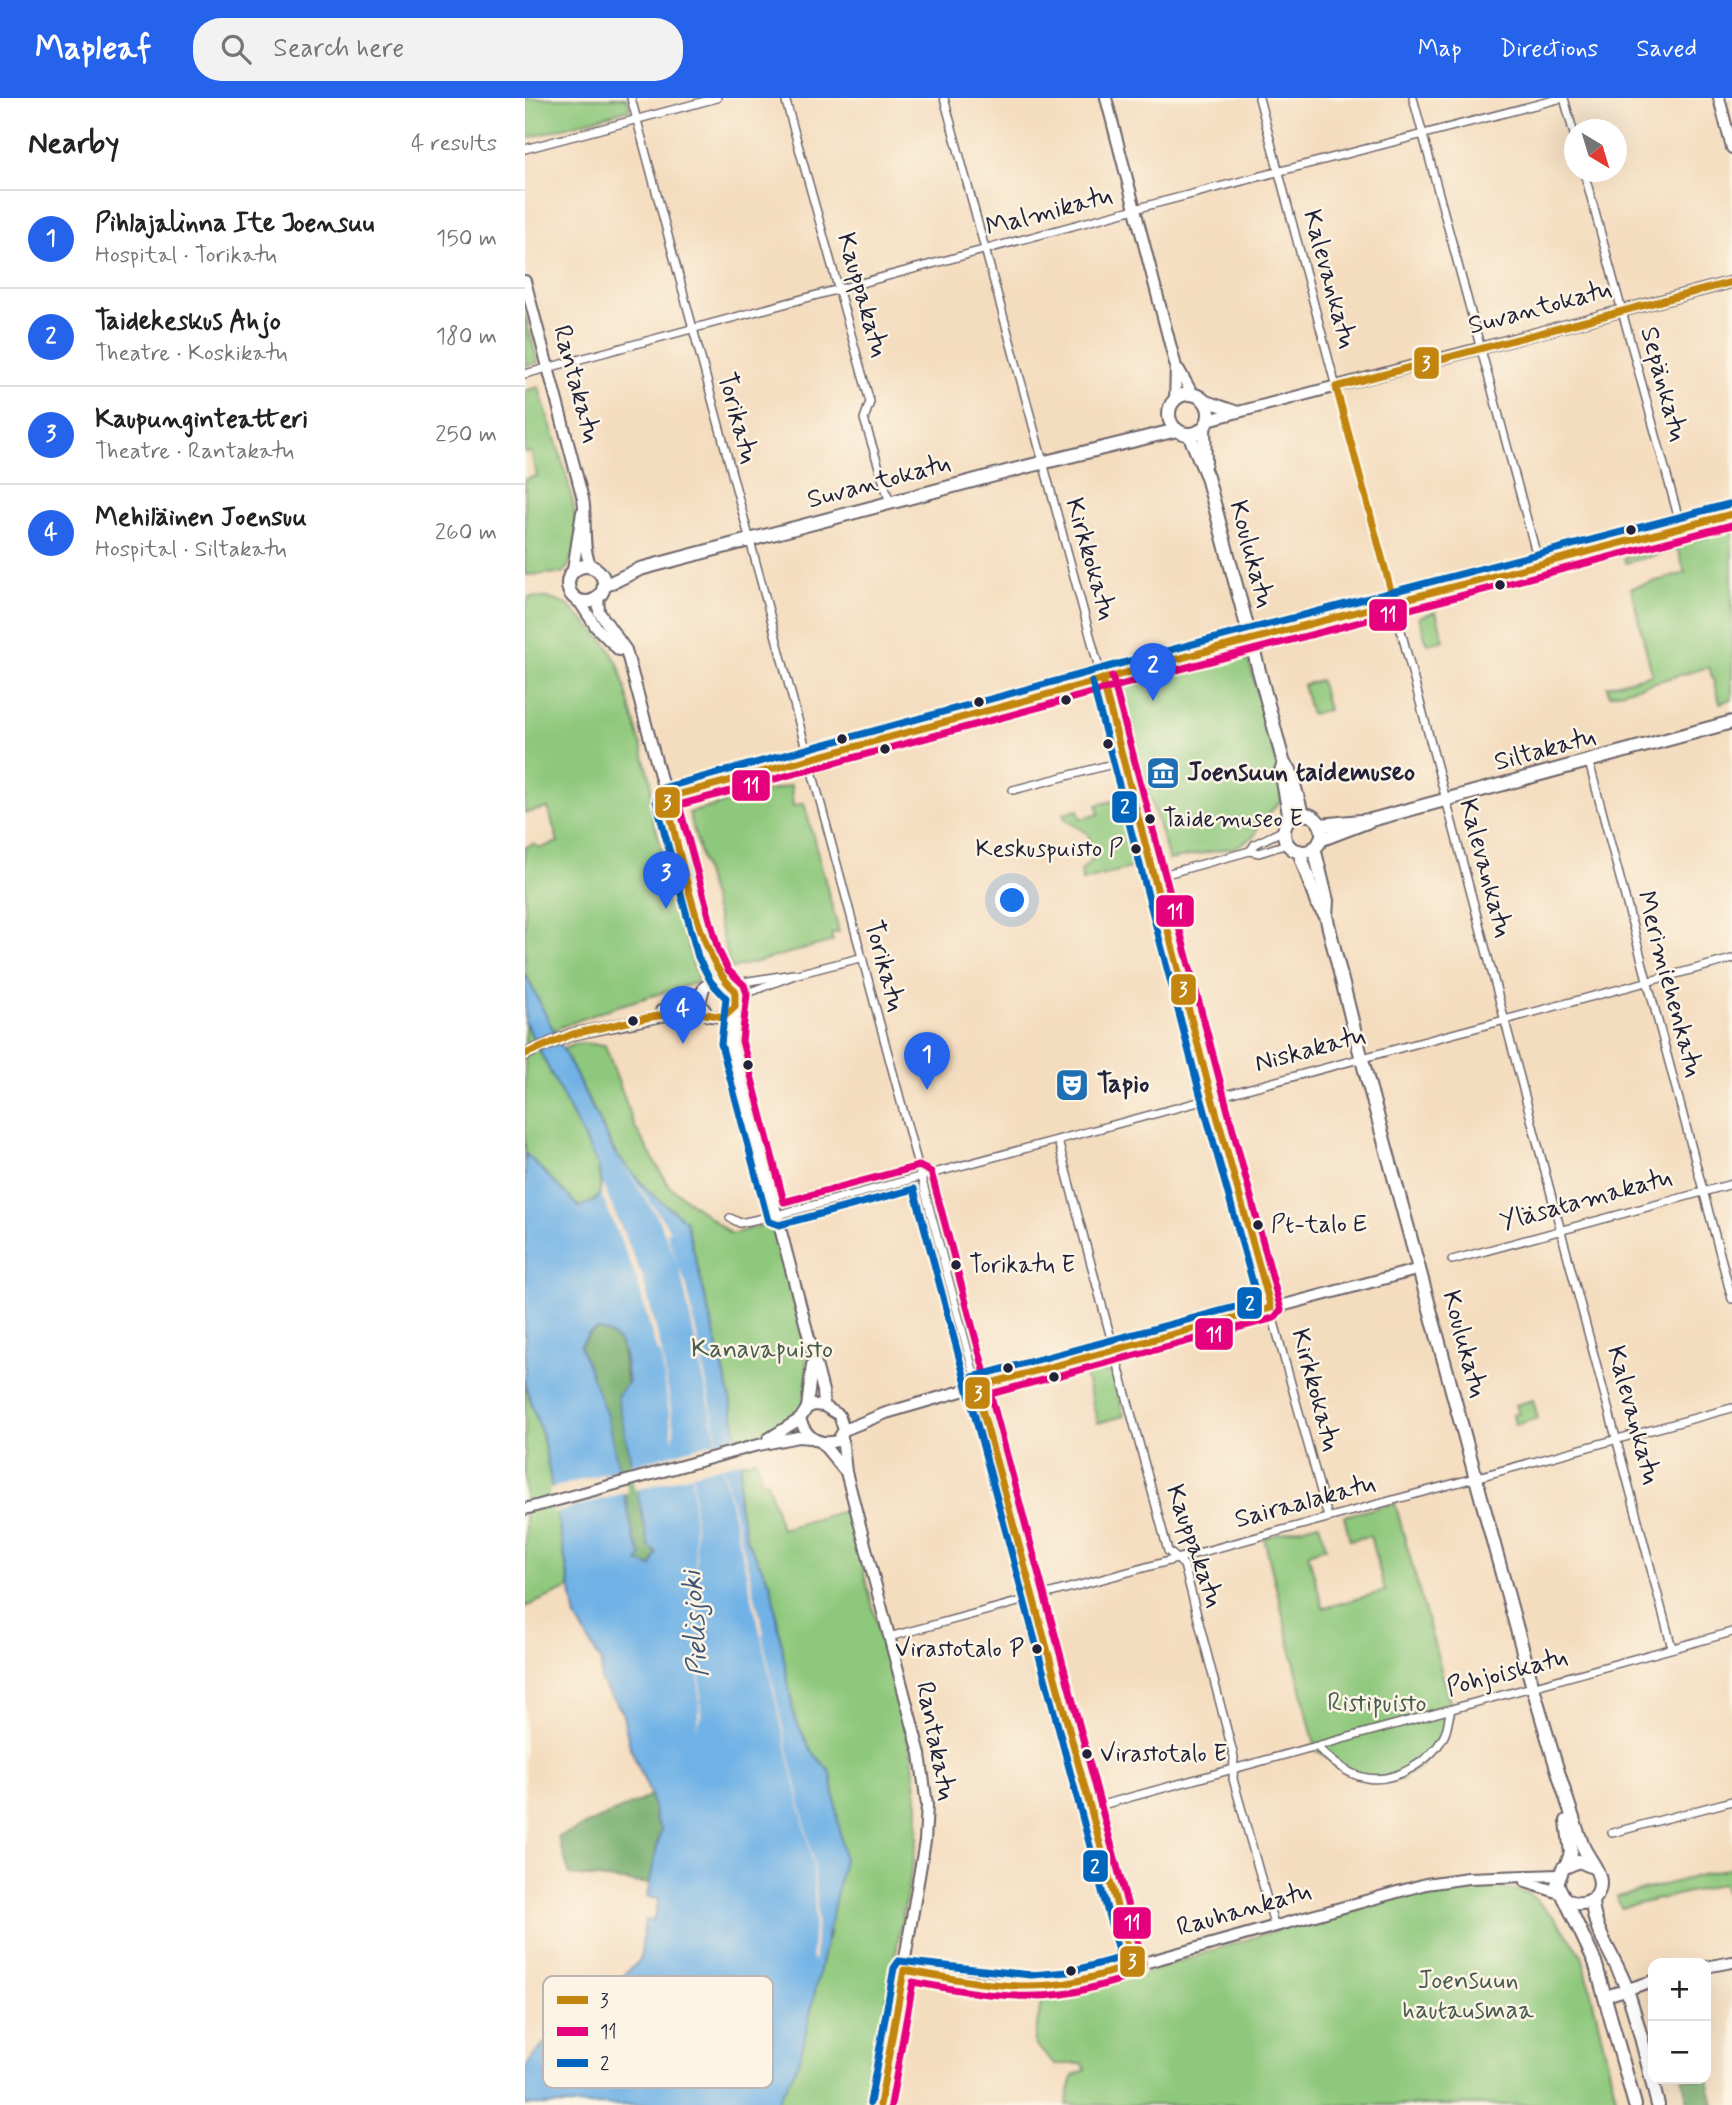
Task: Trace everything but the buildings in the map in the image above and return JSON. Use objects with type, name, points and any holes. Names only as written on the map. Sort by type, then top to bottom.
[{"type":"main road","points":[[1106,98],[1176,367],[1175,401],[1170,414],[1183,432],[1206,424],[1208,407],[1176,367]]},
{"type":"main road","points":[[1719,98],[1732,148]]},
{"type":"main road","name":"Rantakatu","points":[[525,281],[583,499],[586,552],[595,569]]},
{"type":"main road","name":"Suvantokatu","points":[[1206,424],[1238,412],[1732,282]]},
{"type":"main road","points":[[1175,401],[1181,396],[1198,397],[1238,412]]},
{"type":"main road","name":"Suvantokatu","points":[[1130,442],[1158,426],[1170,414]]},
{"type":"main road","name":"Koulukatu","points":[[1206,424],[1207,477]]},
{"type":"main road","name":"Suvantokatu","points":[[601,591],[640,569],[1041,463],[1183,432]]},
{"type":"main road","name":"Koulukatu","points":[[1183,432],[1207,477],[1284,764],[1290,770],[1301,810],[1306,815]]},
{"type":"main road","name":"Rantakatu","points":[[573,570],[583,499]]},
{"type":"main road","points":[[632,672],[621,652],[597,627],[568,587],[573,570],[580,566],[595,569],[601,591],[599,612],[626,650],[632,672],[666,798],[708,953],[736,1002],[731,1042],[813,1352],[824,1406]]},
{"type":"main road","name":"Suvantokatu","points":[[595,569],[640,569]]},
{"type":"main road","points":[[579,601],[593,600],[601,591]]},
{"type":"main road","name":"Siltakatu","points":[[1319,825],[1371,820],[1732,723]]},
{"type":"main road","name":"Koulukatu","points":[[1284,764],[1282,771],[1287,825],[1293,848],[1317,904],[1326,916]]},
{"type":"main road","points":[[1287,825],[1306,815],[1319,825]]},
{"type":"main road","name":"Siltakatu","points":[[1293,848],[1317,844],[1371,820]]},
{"type":"main road","name":"Koulukatu","points":[[1319,825],[1317,844],[1327,901],[1326,916],[1362,1058],[1560,1782],[1583,1846],[1595,1868]]},
{"type":"main road","points":[[708,953],[700,1003],[731,1042]]},
{"type":"main road","points":[[646,1018],[702,990],[712,982],[727,983]]},
{"type":"main road","points":[[525,1054],[573,1034],[646,1018],[687,1011],[724,1017],[736,1002]]},
{"type":"main road","points":[[528,1508],[755,1445],[798,1437],[811,1438],[822,1443],[886,1413],[1114,1349],[1420,1269]]},
{"type":"main road","points":[[755,1445],[800,1419],[807,1408],[811,1391],[813,1352]]},
{"type":"main road","points":[[807,1408],[824,1406],[839,1415],[886,1413]]},
{"type":"main road","points":[[839,1415],[843,1434]]},
{"type":"main road","points":[[800,1419],[811,1438]]},
{"type":"main road","name":"Rantakatu","points":[[843,1434],[846,1472],[920,1754],[927,1805],[925,1841],[880,2105]]},
{"type":"main road","name":"Rantakatu","points":[[822,1443],[846,1472]]},
{"type":"main road","name":"Koulukatu","points":[[1560,1782],[1570,1837],[1567,1864]]},
{"type":"main road","points":[[1635,2105],[1595,1962],[1562,1896],[1559,1875],[1567,1864],[1579,1861],[1595,1868],[1601,1885],[1592,1900],[1592,1914],[1627,1989],[1658,2105]]},
{"type":"main road","name":"Rauhankatu","points":[[904,1970],[1013,1985],[1049,1985],[1083,1980],[1274,1924],[1426,1884],[1468,1878],[1513,1879],[1559,1875]]},
{"type":"main road","name":"Rauhankatu","points":[[1513,1879],[1548,1886],[1562,1896]]},
{"type":"main road","points":[[1562,1896],[1578,1905],[1592,1900]]},
{"type":"main road","points":[[1711,1966],[1732,1962]]},
{"type":"main road","points":[[1606,1996],[1648,1983]]},
{"type":"street","name":"Torikatu","points":[[631,98],[691,331],[1133,1965]]},
{"type":"street","points":[[525,149],[717,98]]},
{"type":"street","name":"Kauppakatu","points":[[785,98],[870,402],[864,419],[890,503]]},
{"type":"street","name":"Kirkkokatu","points":[[944,98],[1041,463],[1102,679],[1212,1098],[1328,1517]]},
{"type":"street","name":"Kalevankatu","points":[[1259,98],[1672,1648]]},
{"type":"street","points":[[1413,98],[1539,564]]},
{"type":"street","points":[[1563,98],[1569,119]]},
{"type":"street","name":"Malmikatu","points":[[525,374],[1563,98]]},
{"type":"street","name":"Sepänkatu","points":[[1587,182],[1681,527]]},
{"type":"street","points":[[666,798],[1251,639],[1732,514]]},
{"type":"street","points":[[1013,790],[1123,761]]},
{"type":"street","name":"Merimiehenkatu","points":[[1589,762],[1732,1299]]},
{"type":"street","points":[[1250,851],[1255,844],[1287,825]]},
{"type":"street","points":[[1155,877],[1250,851],[1259,853],[1293,848]]},
{"type":"street","points":[[727,983],[797,974],[860,958]]},
{"type":"street","name":"Niskakatu","points":[[730,1218],[740,1223],[777,1215],[1732,959]]},
{"type":"street","points":[[736,1002],[797,974]]},
{"type":"street","name":"Kauppakatu","points":[[1058,1141],[1168,1551],[1184,1565],[1234,1757],[1233,1779],[1274,1924]]},
{"type":"street","name":"Yläsatamakatu","points":[[1452,1260],[1732,1184]]},
{"type":"street","name":"Sairaalakatu","points":[[889,1637],[1732,1408]]},
{"type":"street","name":"Pohjoiskatu","points":[[1091,1808],[1732,1632]]},
{"type":"street","points":[[1317,1747],[1338,1766],[1367,1779],[1398,1775],[1420,1763],[1444,1737],[1451,1710]]},
{"type":"street","points":[[1612,1833],[1732,1801]]},
{"type":"green space","points":[[525,98],[627,98],[630,109],[525,139]]},
{"type":"green space","points":[[525,314],[538,363],[525,366]]},
{"type":"green space","points":[[539,387],[568,482],[576,533],[573,555],[563,573],[525,575],[525,479],[537,476],[531,452],[525,453],[525,391]]},
{"type":"green space","points":[[1732,531],[1732,699],[1720,703],[1709,667],[1609,695],[1607,686],[1652,674],[1631,588],[1685,573],[1678,549],[1626,563],[1624,558]]},
{"type":"green space","points":[[529,597],[547,598],[568,605],[607,644],[619,666],[651,781],[652,813],[698,982],[611,1008],[553,1030],[525,973],[525,847],[534,844],[540,848],[558,842],[548,808],[525,813],[525,611]]},
{"type":"green space","points":[[1436,612],[1444,640],[1427,644],[1419,617]]},
{"type":"green space","points":[[1232,652],[1243,654],[1250,665],[1285,797],[1259,823],[1255,836],[1235,847],[1169,860],[1131,734],[1122,735],[1112,688],[1120,682]]},
{"type":"green space","points":[[1320,680],[1328,710],[1311,714],[1303,685]]},
{"type":"green space","points":[[791,785],[793,806],[804,803],[839,932],[831,934],[833,941],[731,969],[689,813]]},
{"type":"green space","points":[[1132,796],[1149,863],[1082,881],[1081,871],[1093,858],[1088,834],[1066,820],[1063,814],[1078,810],[1081,819],[1099,814],[1097,805]]},
{"type":"green space","points":[[525,1022],[598,1166],[601,1194],[590,1204],[579,1207],[571,1202],[525,1153]]},
{"type":"green space","name":"Kanavapuisto","points":[[578,1043],[605,1045],[635,1127],[668,1185],[731,1234],[772,1223],[800,1323],[806,1352],[807,1379],[804,1401],[795,1417],[776,1431],[737,1446],[729,1392],[686,1221],[648,1191],[617,1156],[563,1049]]},
{"type":"green space","points":[[598,1329],[614,1334],[621,1341],[639,1493],[649,1546],[657,1553],[652,1567],[638,1563],[642,1556],[634,1539],[622,1479],[580,1346],[590,1333]]},
{"type":"green space","points":[[1102,1370],[1113,1375],[1124,1416],[1098,1423],[1085,1375]]},
{"type":"green space","points":[[525,1384],[543,1438],[570,1588],[525,1607]]},
{"type":"green space","points":[[1533,1400],[1538,1418],[1515,1425],[1513,1415],[1519,1413],[1516,1405]]},
{"type":"green space","points":[[756,1459],[762,1482],[767,1481],[781,1529],[847,1510],[912,1755],[918,1806],[917,1840],[867,2105],[776,2105],[829,1934],[831,1909],[840,1879],[831,1773],[810,1749],[794,1716],[771,1585],[747,1540],[738,1501],[741,1463]]},
{"type":"green space","name":"Ristipuisto","points":[[1395,1503],[1453,1713],[1446,1738],[1422,1765],[1400,1780],[1368,1781],[1316,1750],[1264,1538],[1319,1523],[1326,1547],[1308,1553],[1323,1608],[1385,1591],[1370,1536],[1350,1540],[1344,1516]]},
{"type":"green space","points":[[651,1796],[656,1821],[661,1828],[650,1884],[570,1875],[558,1837]]},
{"type":"green space","points":[[1732,1867],[1732,1919],[1723,1884],[1621,1908],[1617,1897]]},
{"type":"green space","name":"Joensuun hautausmaa","points":[[1433,1886],[1500,1887],[1528,1893],[1555,1918],[1582,1955],[1618,2105],[1066,2105],[1073,2075],[1086,2070],[1083,2064],[1054,2064],[1034,2043],[1042,1997],[1089,1990],[1280,1929]]},
{"type":"green space","points":[[1683,2084],[1709,2084],[1714,2105],[1689,2105]]},
{"type":"water","name":"Pielisjoki","points":[[525,973],[614,1152],[648,1191],[686,1221],[729,1392],[741,1463],[738,1501],[747,1540],[771,1585],[794,1716],[810,1749],[831,1773],[844,1860],[804,2042],[798,2063],[776,2105],[525,2105],[525,2068],[543,2045],[543,2088],[773,2088],[773,1976],[623,1976],[640,1960],[645,1920],[653,1921],[659,1900],[647,1896],[661,1828],[656,1821],[651,1796],[630,1747],[622,1711],[601,1682],[601,1662],[576,1618],[543,1438],[525,1384],[525,1153],[579,1207],[597,1200],[602,1184],[598,1166],[525,1022]],"holes":[[[598,1329],[615,1338],[623,1349],[628,1383],[617,1396],[649,1547],[657,1553],[652,1567],[638,1562],[642,1556],[634,1539],[607,1416],[580,1346],[589,1333]]]},
{"type":"pier","points":[[617,1156],[670,1230],[666,1232],[679,1266],[657,1216]]},
{"type":"pier","points":[[602,1184],[642,1276],[662,1352],[674,1431],[673,1442],[661,1353],[657,1352],[636,1277],[601,1194]]},
{"type":"pier","points":[[679,1266],[687,1287],[718,1441],[739,1436],[744,1460],[723,1466],[764,1633],[762,1635],[814,1864],[817,1908],[815,1962],[812,1956],[815,1908],[813,1864],[722,1466],[693,1474],[701,1716],[696,1729],[699,1715],[699,1667],[692,1475],[635,1490],[630,1466],[717,1441]]},
{"type":"pier","points":[[623,1468],[628,1492],[554,1513],[549,1489]]},
{"type":"transit line","name":"3","points":[[1394,602],[1336,387],[1732,282]]},
{"type":"transit line","name":"2","points":[[870,2103],[894,1968],[899,1961],[1031,1975],[1068,1972],[1120,1958],[914,1189],[779,1225],[768,1221],[721,1044],[726,998],[711,982],[698,957],[656,801],[657,793],[663,788],[1189,645],[1729,504]]},
{"type":"transit line","name":"3","points":[[525,1054],[573,1034],[687,1011],[724,1017],[735,1007],[735,990],[722,976],[701,930],[666,798],[1192,655],[1732,514]]},
{"type":"transit line","name":"11","points":[[891,2105],[913,1982],[987,1994],[1044,1996],[1082,1990],[1136,1975],[1142,1970],[1143,1963],[931,1172],[919,1166],[784,1202],[742,1041],[747,994],[744,985],[728,970],[718,949],[679,805],[1195,665],[1732,525]]},
{"type":"transit line","name":"11","points":[[979,1397],[1274,1318],[1281,1310],[1112,676]]},
{"type":"transit line","name":"3","points":[[880,2105],[904,1970],[982,1983],[1040,1986],[1079,1981],[1133,1965],[976,1387],[1271,1308],[1209,1087],[1102,679]]},
{"type":"transit line","name":"2","points":[[973,1377],[1258,1301],[1199,1090],[1092,682]]},
{"type":"place","name":"Taidekeskus Ahjo","points":[[1153,701]]},
{"type":"place","name":"Joensuun taidemuseo","points":[[1163,773]]},
{"type":"place","name":"Taidemuseo E","points":[[1150,819]]},
{"type":"place","name":"Keskuspuisto P","points":[[1136,849]]},
{"type":"place","name":"Kaupunginteatteri","points":[[666,909]]},
{"type":"place","name":"Mehiläinen Joensuu","points":[[683,1044]]},
{"type":"place","name":"Tapio","points":[[1072,1085]]},
{"type":"place","name":"Pihlajalinna Ite Joensuu","points":[[927,1090]]},
{"type":"place","name":"Pt-talo E","points":[[1258,1225]]},
{"type":"place","name":"Torikatu E","points":[[956,1265]]},
{"type":"place","name":"Virastotalo P","points":[[1037,1649]]},
{"type":"place","name":"Virastotalo E","points":[[1087,1754]]}]
